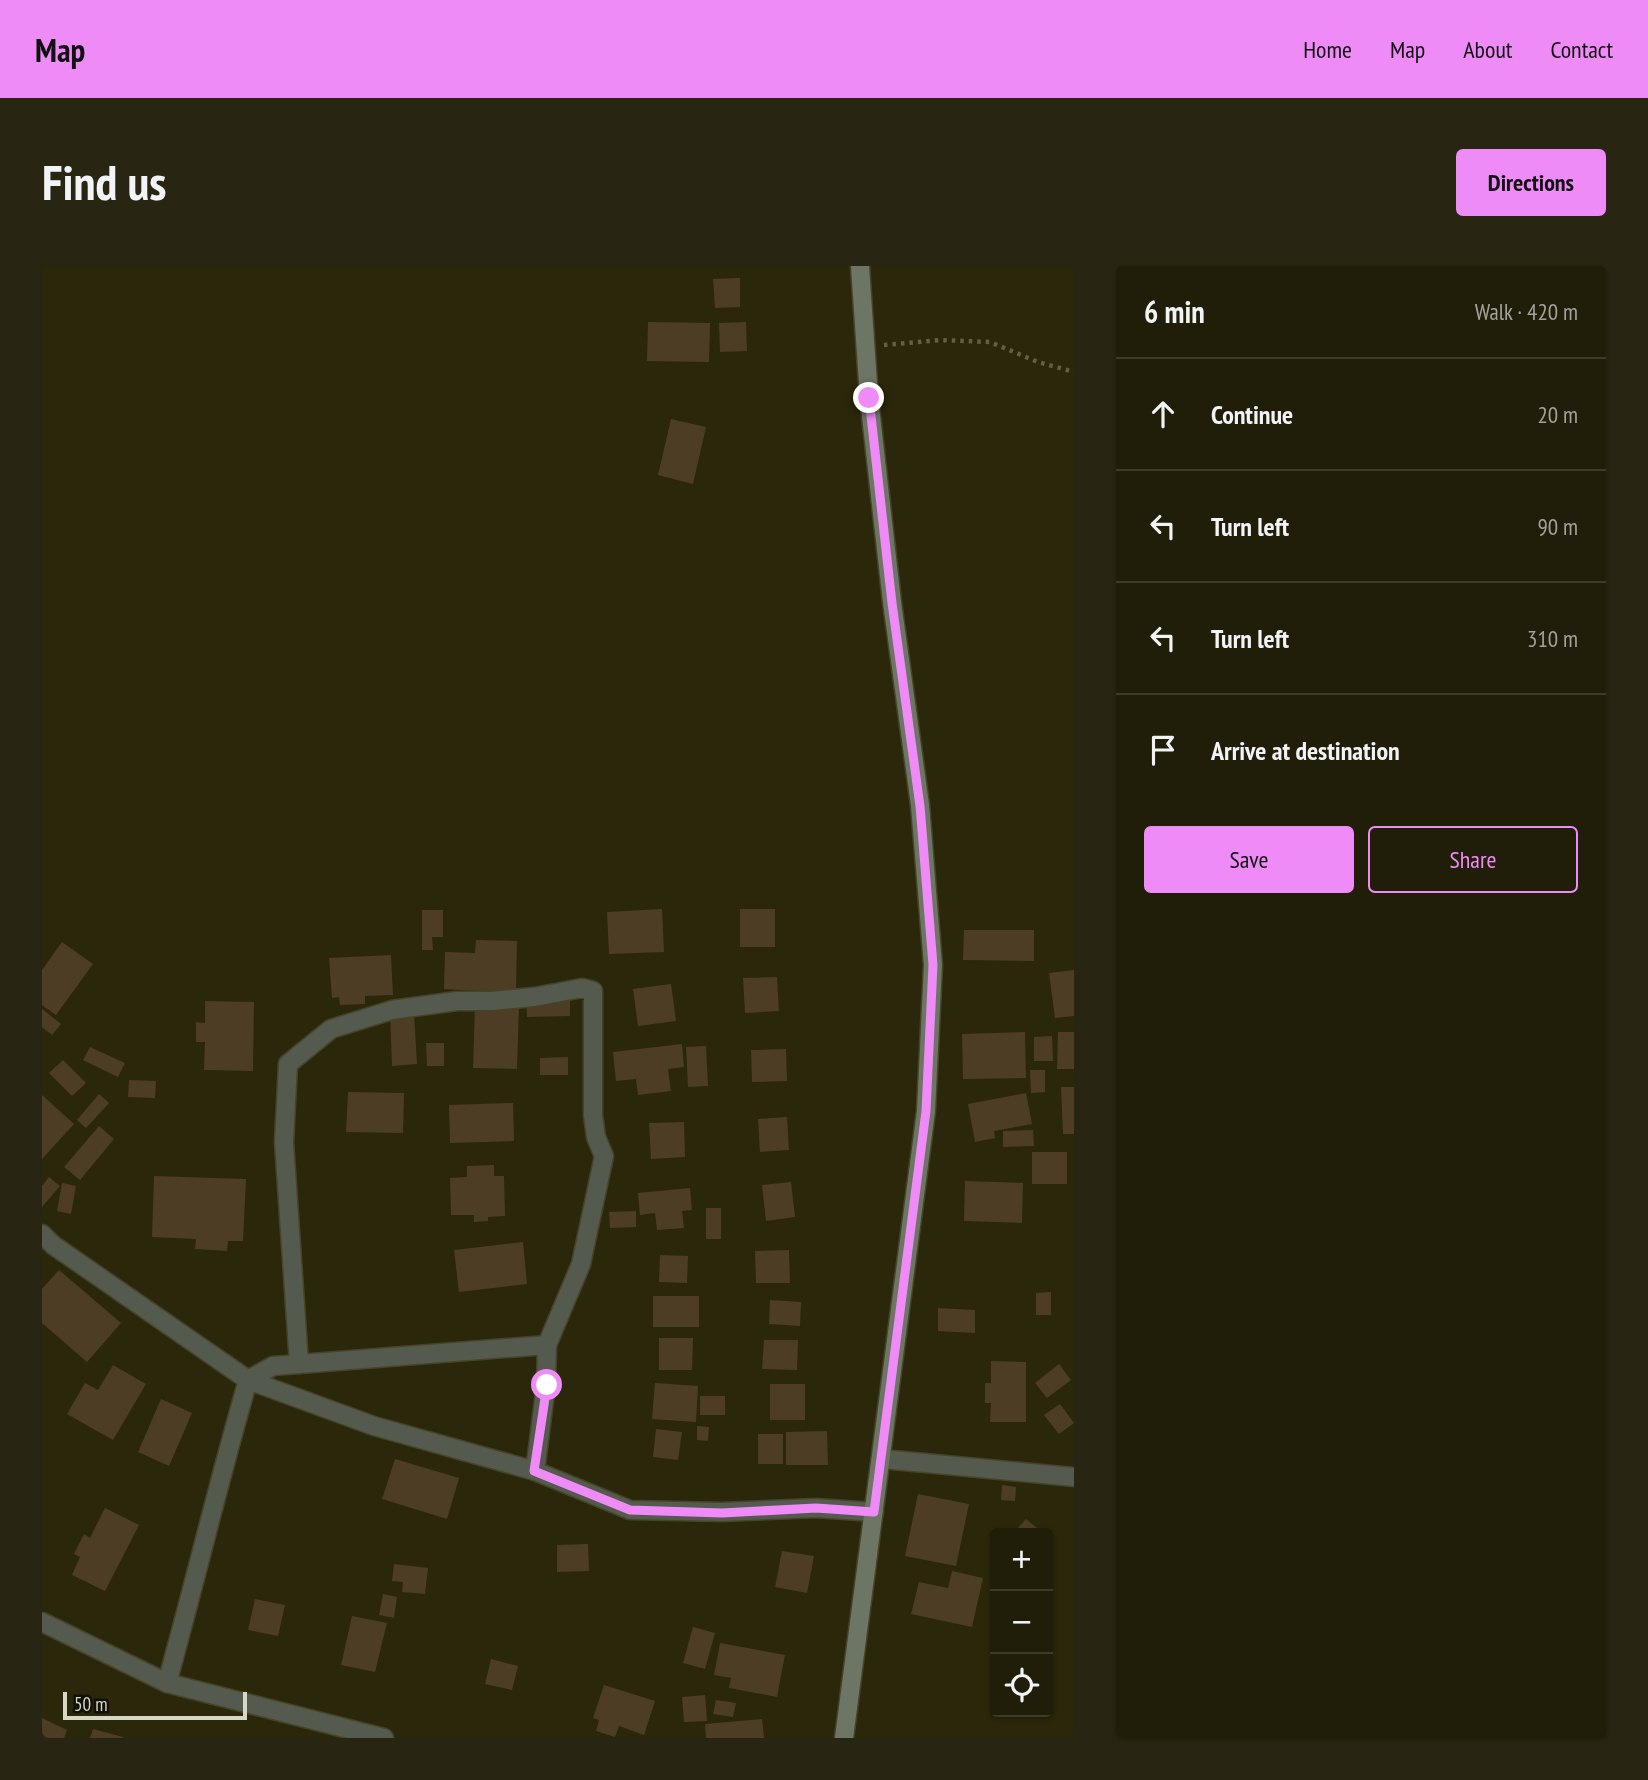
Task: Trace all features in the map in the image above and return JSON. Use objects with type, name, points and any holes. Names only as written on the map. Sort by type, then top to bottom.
[{"type":"street","points":[[844,1738],[926,1111],[933,965],[920,806],[892,603],[869,398],[860,266]]},
{"type":"street","points":[[299,1364],[284,1142],[288,1064],[331,1030],[392,1010],[457,1001],[491,1002],[582,989],[593,991],[593,1115],[596,1137],[604,1156],[581,1264],[547,1345],[547,1385],[534,1471]]},
{"type":"street","points":[[42,1234],[52,1245],[248,1380],[374,1426],[534,1471],[630,1510],[722,1513],[816,1508],[874,1512]]},
{"type":"street","points":[[167,1683],[195,1584],[222,1468],[248,1380],[273,1366],[547,1345]]},
{"type":"street","points":[[882,1459],[1074,1477]]},
{"type":"street","points":[[42,1622],[167,1683],[384,1738]]},
{"type":"path","points":[[865,346],[940,340],[990,342],[1038,362],[1074,372]]},
{"type":"building","points":[[740,278],[740,307],[715,308],[713,279]]},
{"type":"building","points":[[648,322],[710,323],[709,362],[647,361]]},
{"type":"building","points":[[746,322],[747,351],[720,352],[719,323]]},
{"type":"building","points":[[671,419],[706,427],[693,484],[658,475]]},
{"type":"building","points":[[662,909],[664,952],[609,954],[607,912]]},
{"type":"building","points":[[740,909],[775,909],[775,947],[740,947]]},
{"type":"building","points":[[422,910],[443,910],[443,937],[432,937],[433,950],[422,950]]},
{"type":"building","points":[[964,930],[1034,930],[1034,961],[963,960]]},
{"type":"building","points":[[476,940],[517,941],[516,993],[444,989],[445,952],[475,953]]},
{"type":"building","points":[[62,942],[93,964],[56,1015],[42,1005],[42,970]]},
{"type":"building","points":[[391,955],[393,995],[365,996],[365,1004],[340,1005],[339,997],[332,998],[329,958]]},
{"type":"building","points":[[1074,970],[1074,1016],[1055,1018],[1049,973]]},
{"type":"building","points":[[777,977],[779,1011],[745,1013],[743,978]]},
{"type":"building","points":[[671,984],[676,1021],[638,1026],[633,989]]},
{"type":"building","points":[[570,999],[570,1016],[527,1017],[526,1000]]},
{"type":"building","points":[[205,1001],[254,1002],[253,1071],[204,1070],[205,1042],[196,1042],[196,1022],[205,1023]]},
{"type":"building","points":[[475,1005],[519,1006],[517,1069],[473,1068]]},
{"type":"building","points":[[42,1009],[61,1024],[52,1035],[42,1027]]},
{"type":"building","points":[[414,1013],[417,1064],[392,1066],[390,1014]]},
{"type":"building","points":[[1025,1032],[1026,1078],[963,1079],[962,1034]]},
{"type":"building","points":[[1058,1032],[1074,1032],[1074,1069],[1057,1069]]},
{"type":"building","points":[[1052,1036],[1053,1061],[1034,1061],[1034,1037]]},
{"type":"building","points":[[426,1043],[444,1043],[444,1066],[427,1066]]},
{"type":"building","points":[[682,1044],[684,1067],[668,1069],[671,1091],[638,1095],[636,1079],[616,1081],[613,1052]]},
{"type":"building","points":[[706,1046],[708,1086],[688,1087],[686,1047]]},
{"type":"building","points":[[90,1047],[125,1063],[118,1077],[83,1060]]},
{"type":"building","points":[[786,1049],[787,1081],[752,1082],[751,1050]]},
{"type":"building","points":[[568,1057],[568,1075],[540,1075],[540,1058]]},
{"type":"building","points":[[63,1060],[86,1083],[72,1096],[49,1073]]},
{"type":"building","points":[[1030,1070],[1045,1070],[1045,1092],[1031,1093]]},
{"type":"building","points":[[129,1080],[156,1081],[155,1098],[128,1097]]},
{"type":"building","points":[[1061,1087],[1074,1087],[1074,1134],[1063,1134]]},
{"type":"building","points":[[348,1092],[404,1093],[403,1133],[346,1132]]},
{"type":"building","points":[[1026,1093],[1032,1124],[994,1131],[995,1138],[975,1142],[968,1104]]},
{"type":"building","points":[[99,1094],[109,1103],[86,1128],[77,1120]]},
{"type":"building","points":[[42,1095],[74,1124],[42,1159]]},
{"type":"building","points":[[513,1103],[514,1141],[450,1143],[449,1105]]},
{"type":"building","points":[[787,1117],[789,1150],[760,1152],[758,1119]]},
{"type":"building","points":[[684,1122],[685,1157],[651,1159],[649,1123]]},
{"type":"building","points":[[99,1126],[114,1139],[80,1180],[64,1167]]},
{"type":"building","points":[[1033,1130],[1034,1146],[1003,1147],[1003,1131]]},
{"type":"building","points":[[1032,1152],[1067,1152],[1067,1184],[1032,1184]]},
{"type":"building","points":[[494,1165],[494,1176],[504,1176],[505,1216],[488,1217],[488,1221],[474,1222],[474,1215],[451,1215],[450,1178],[467,1177],[467,1166]]},
{"type":"building","points":[[154,1176],[246,1179],[243,1241],[228,1241],[227,1251],[195,1249],[196,1239],[152,1237]]},
{"type":"building","points":[[49,1177],[60,1186],[42,1207],[42,1186]]},
{"type":"building","points":[[965,1181],[1023,1183],[1022,1223],[964,1221]]},
{"type":"building","points":[[791,1182],[795,1217],[766,1221],[762,1185]]},
{"type":"building","points":[[62,1183],[76,1186],[71,1214],[57,1211]]},
{"type":"building","points":[[690,1188],[692,1210],[682,1211],[684,1228],[657,1230],[655,1213],[640,1215],[638,1193]]},
{"type":"building","points":[[706,1208],[721,1208],[721,1239],[706,1239]]},
{"type":"building","points":[[636,1211],[636,1227],[610,1228],[609,1212]]},
{"type":"building","points":[[523,1242],[527,1284],[459,1292],[454,1250]]},
{"type":"building","points":[[789,1250],[790,1283],[756,1283],[755,1251]]},
{"type":"building","points":[[660,1255],[688,1256],[687,1283],[659,1282]]},
{"type":"building","points":[[59,1270],[121,1323],[87,1362],[42,1323],[42,1289]]},
{"type":"building","points":[[1051,1292],[1051,1315],[1036,1315],[1036,1293]]},
{"type":"building","points":[[653,1296],[699,1296],[699,1327],[653,1327]]},
{"type":"building","points":[[770,1300],[801,1302],[800,1326],[769,1324]]},
{"type":"building","points":[[938,1308],[975,1310],[975,1333],[938,1331]]},
{"type":"building","points":[[659,1338],[693,1338],[692,1370],[659,1370]]},
{"type":"building","points":[[764,1340],[798,1340],[797,1370],[762,1369]]},
{"type":"building","points":[[991,1361],[1026,1362],[1026,1422],[990,1422],[991,1403],[985,1403],[985,1383],[991,1383]]},
{"type":"building","points":[[1059,1364],[1071,1380],[1047,1398],[1035,1383]]},
{"type":"building","points":[[113,1365],[146,1384],[113,1440],[67,1414],[85,1383],[98,1390]]},
{"type":"building","points":[[655,1383],[698,1386],[696,1422],[652,1419]]},
{"type":"building","points":[[770,1384],[805,1384],[805,1420],[770,1420]]},
{"type":"building","points":[[700,1396],[725,1396],[725,1415],[700,1415]]},
{"type":"building","points":[[161,1399],[192,1413],[169,1466],[138,1452]]},
{"type":"building","points":[[1060,1404],[1074,1423],[1059,1434],[1044,1415]]},
{"type":"building","points":[[697,1426],[709,1427],[708,1441],[697,1440]]},
{"type":"building","points":[[656,1429],[682,1432],[678,1460],[653,1457]]},
{"type":"building","points":[[827,1431],[828,1465],[786,1465],[786,1432]]},
{"type":"building","points":[[758,1434],[783,1434],[783,1464],[758,1464]]},
{"type":"building","points":[[395,1459],[459,1478],[447,1519],[382,1499]]},
{"type":"building","points":[[1002,1485],[1016,1487],[1015,1501],[1001,1500]]},
{"type":"building","points":[[918,1494],[969,1504],[956,1566],[905,1556]]},
{"type":"building","points":[[105,1508],[139,1525],[105,1591],[72,1575],[80,1557],[74,1554],[84,1534],[90,1538]]},
{"type":"building","points":[[1026,1519],[1037,1528],[1018,1528]]},
{"type":"building","points":[[588,1544],[589,1571],[557,1572],[557,1545]]},
{"type":"building","points":[[782,1551],[814,1556],[807,1593],[775,1587]]},
{"type":"building","points":[[394,1564],[428,1568],[425,1594],[402,1592],[403,1582],[392,1581]]},
{"type":"building","points":[[952,1571],[983,1578],[972,1627],[911,1614],[919,1582],[948,1588]]},
{"type":"building","points":[[383,1594],[397,1597],[394,1618],[379,1615]]},
{"type":"building","points":[[255,1599],[285,1605],[278,1636],[248,1630]]},
{"type":"building","points":[[352,1616],[387,1623],[375,1672],[341,1665]]},
{"type":"building","points":[[693,1627],[715,1633],[705,1669],[683,1663]]},
{"type":"building","points":[[720,1643],[785,1655],[777,1697],[729,1688],[731,1678],[714,1675]]},
{"type":"building","points":[[491,1659],[518,1666],[512,1690],[485,1684]]},
{"type":"building","points":[[604,1685],[655,1701],[644,1735],[619,1726],[615,1737],[596,1731],[599,1720],[593,1718]]},
{"type":"building","points":[[705,1695],[707,1721],[684,1722],[682,1697]]},
{"type":"building","points":[[716,1700],[736,1703],[733,1717],[713,1714]]},
{"type":"building","points":[[42,1718],[67,1730],[64,1738],[42,1738]]},
{"type":"building","points":[[762,1719],[764,1738],[706,1738],[705,1724]]},
{"type":"building","points":[[93,1729],[123,1737],[123,1738],[90,1738]]},
{"type":"route","points":[[547,1385],[534,1471],[630,1510],[722,1513],[816,1508],[874,1512],[926,1111],[933,965],[920,806],[892,603],[869,398]]}]
